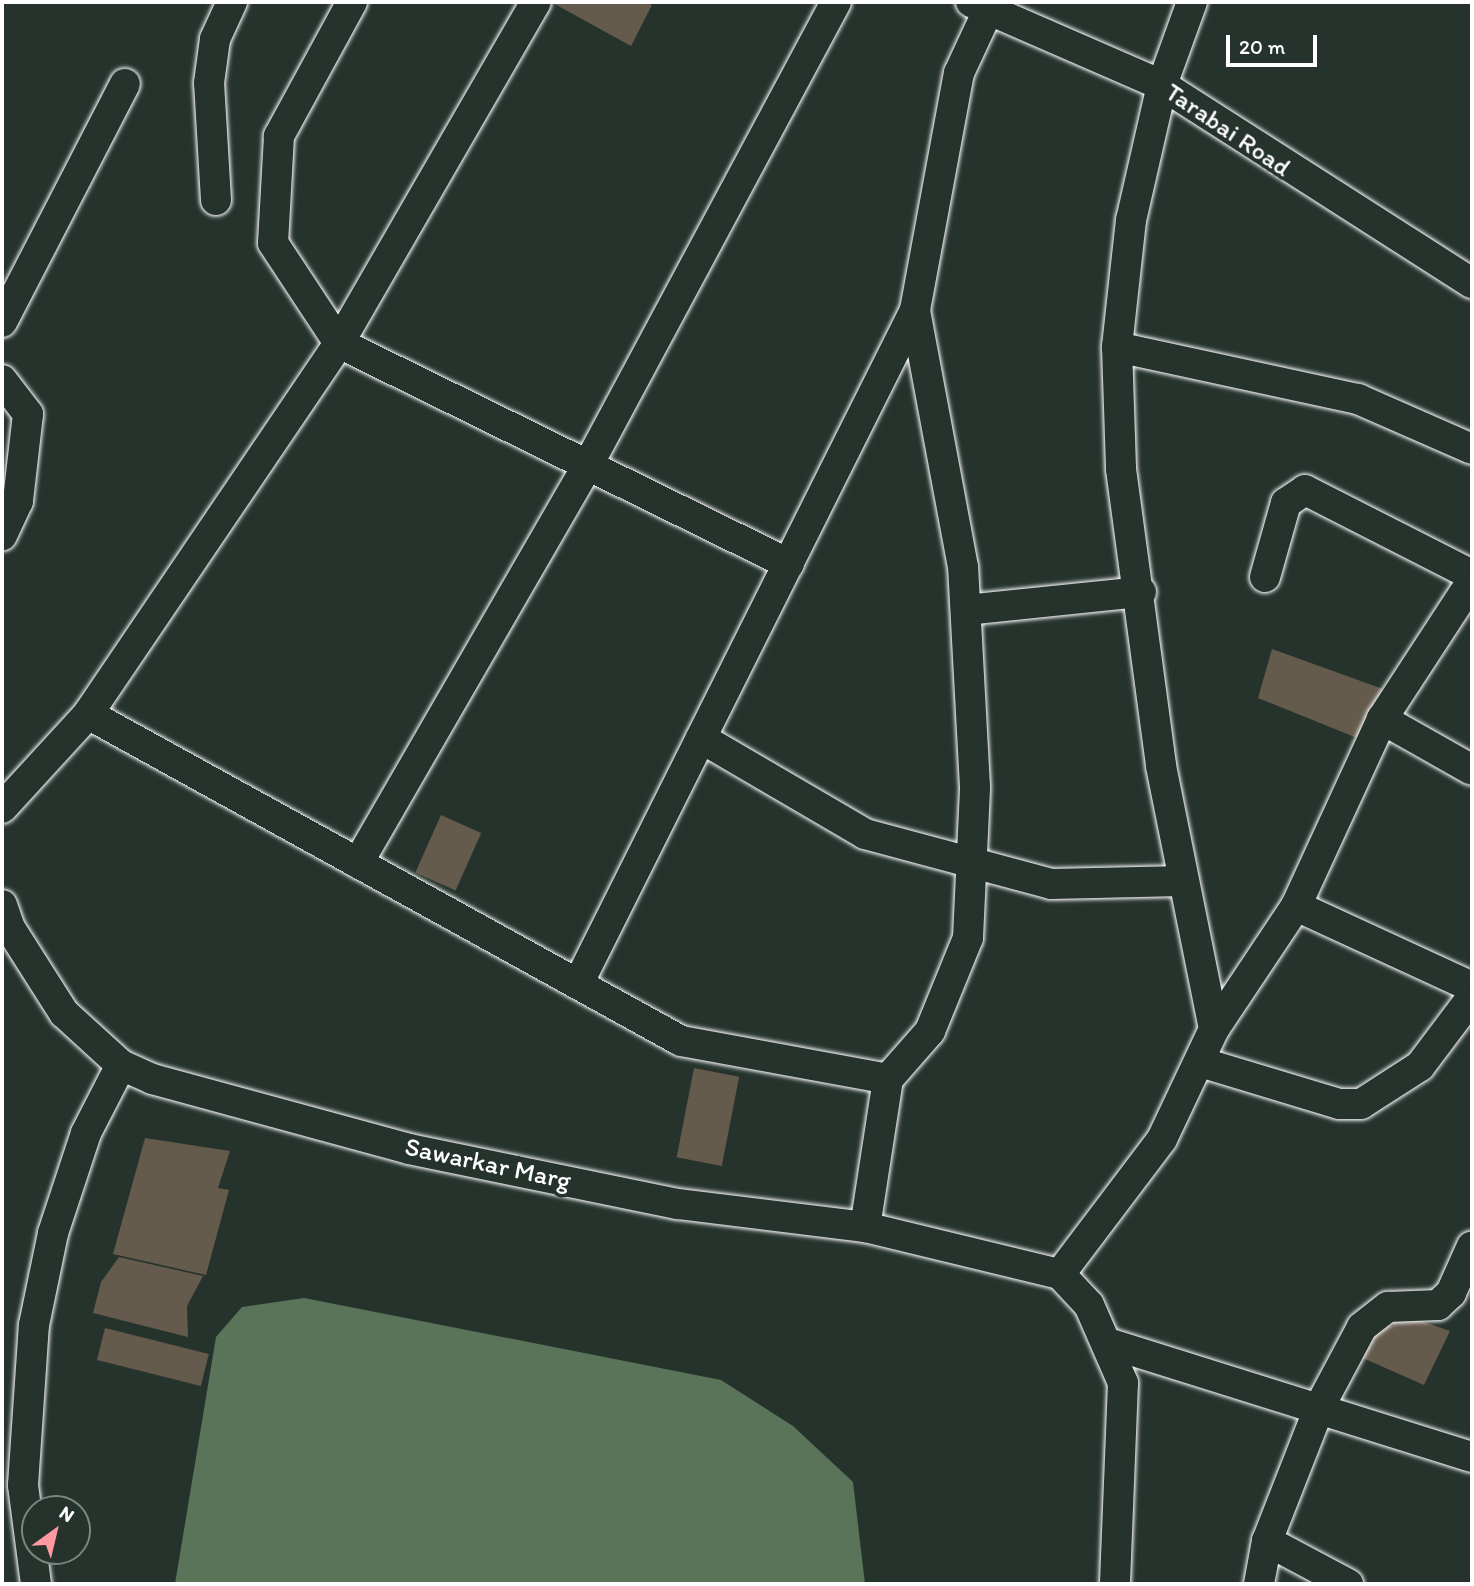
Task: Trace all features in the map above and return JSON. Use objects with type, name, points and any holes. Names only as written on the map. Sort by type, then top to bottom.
[{"type":"street","points":[[216,200],[209,83],[215,38],[232,2]]},
{"type":"street","points":[[352,2],[279,136],[273,243],[339,343],[789,564]]},
{"type":"street","points":[[2,808],[88,714],[339,343],[536,2]]},
{"type":"street","points":[[358,863],[588,465],[835,2]]},
{"type":"street","points":[[1192,2],[1162,85],[1131,220],[1116,347],[1121,469],[1142,592],[1161,766],[1214,1029]]},
{"type":"street","points":[[578,984],[915,310],[959,73],[984,4]]},
{"type":"street","name":"Tarabai Road","points":[[984,4],[1162,85],[1472,282]]},
{"type":"street","points":[[2,322],[125,84]]},
{"type":"street","points":[[865,1227],[887,1079],[930,1031],[968,937],[975,787],[967,610],[915,310]]},
{"type":"street","points":[[1116,347],[1359,399],[1472,449]]},
{"type":"street","points":[[2,380],[28,414],[18,501],[2,536]]},
{"type":"street","points":[[1265,577],[1286,503],[1305,490],[1472,575]]},
{"type":"street","points":[[1115,1584],[1125,1420],[1124,1383],[1111,1344],[1060,1274],[1161,1139],[1214,1029],[1296,906],[1382,719],[1472,581]]},
{"type":"street","points":[[967,610],[1142,592]]},
{"type":"street","points":[[88,714],[681,1041],[887,1079]]},
{"type":"street","points":[[1382,719],[1472,770]]},
{"type":"street","points":[[701,738],[864,834],[1051,884],[1183,881]]},
{"type":"street","name":"Sawarkar Marg","points":[[2,905],[9,928],[64,1013],[121,1065],[409,1149],[678,1204],[865,1227],[1060,1274]]},
{"type":"street","points":[[1296,906],[1472,987]]},
{"type":"street","points":[[1200,1062],[1339,1104],[1361,1104],[1420,1066],[1472,997]]},
{"type":"street","points":[[36,1584],[23,1485],[34,1325],[53,1233],[86,1133],[121,1065]]},
{"type":"street","points":[[1259,1584],[1267,1541],[1320,1406],[1372,1314],[1388,1307],[1438,1305],[1451,1293],[1472,1246]]},
{"type":"street","points":[[1111,1344],[1320,1406],[1472,1457]]},
{"type":"street","points":[[1267,1541],[1348,1584]]},
{"type":"green space","points":[[304,1298],[721,1380],[793,1426],[853,1482],[865,1584],[175,1584],[216,1337],[242,1307]]},
{"type":"building","points":[[551,2],[645,2],[652,5],[631,46]]},
{"type":"building","points":[[1272,649],[1383,689],[1357,738],[1258,698]]},
{"type":"building","points":[[441,815],[481,833],[456,890],[415,873]]},
{"type":"building","points":[[694,1068],[739,1077],[722,1166],[677,1157]]},
{"type":"building","points":[[145,1138],[230,1151],[218,1188],[229,1190],[206,1275],[113,1254]]},
{"type":"building","points":[[119,1257],[203,1276],[187,1306],[188,1337],[93,1313],[101,1282]]},
{"type":"building","points":[[1398,1313],[1450,1331],[1424,1385],[1356,1355],[1369,1326],[1393,1326]]},
{"type":"building","points":[[105,1328],[209,1354],[201,1386],[97,1360]]}]
